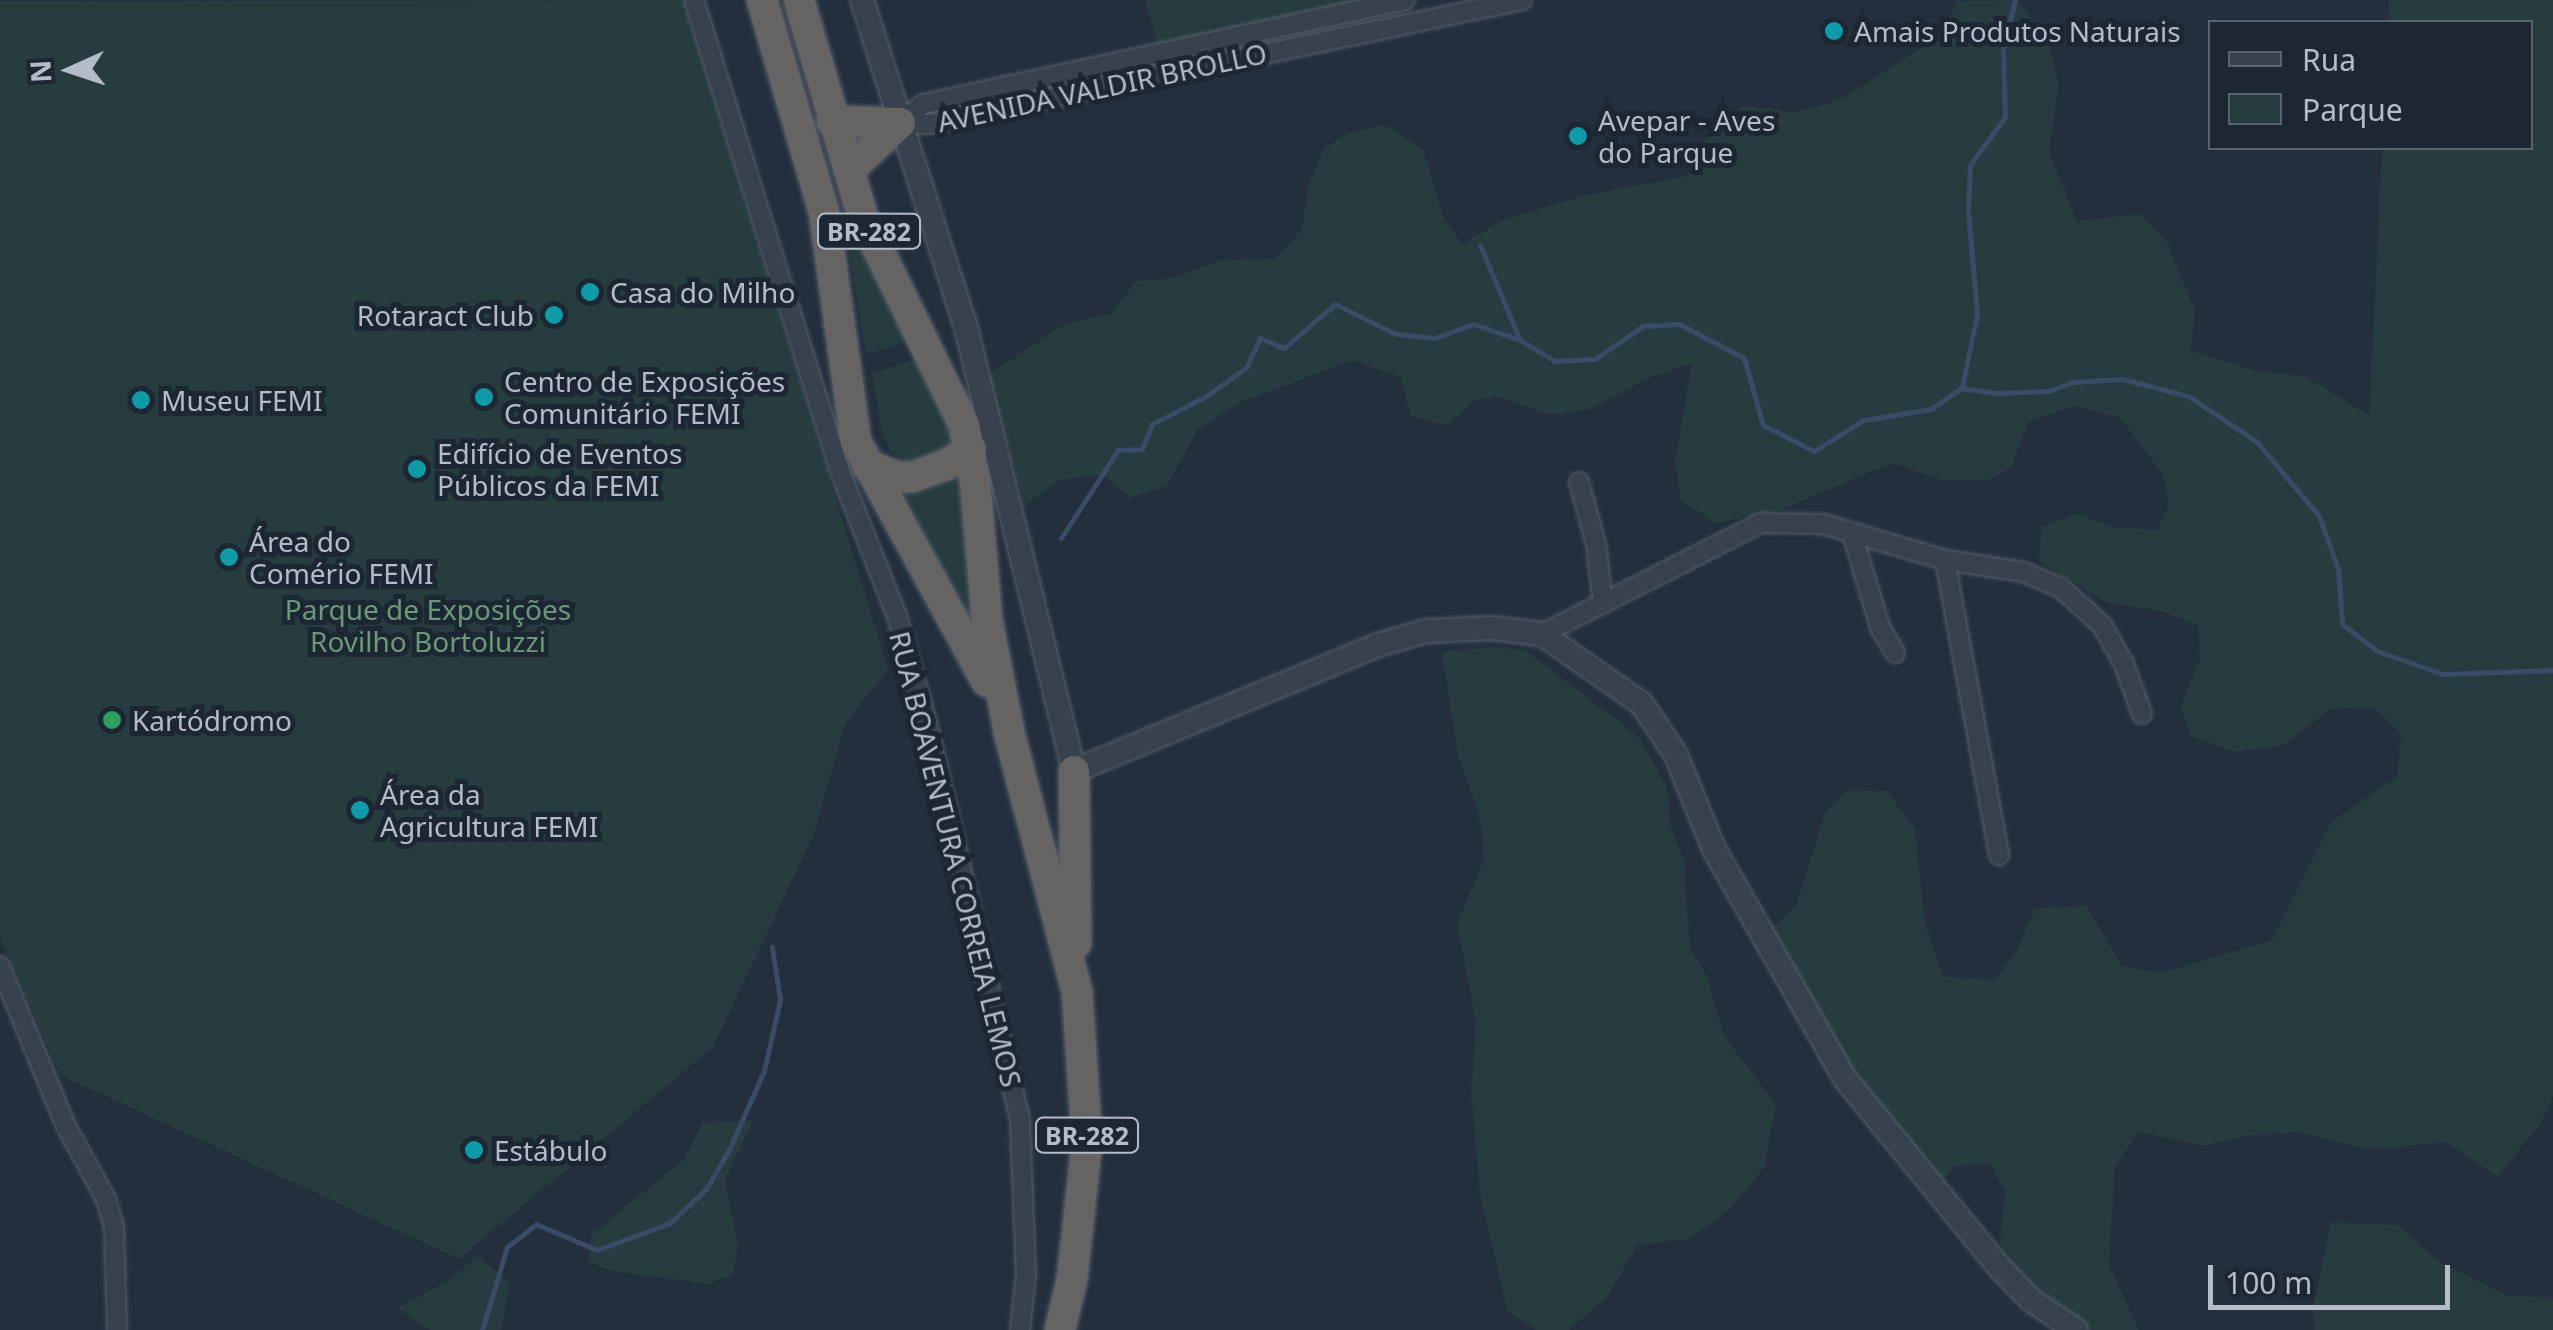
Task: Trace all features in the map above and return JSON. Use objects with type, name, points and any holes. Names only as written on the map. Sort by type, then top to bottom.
[{"type":"highway","name":"BR-282","points":[[762,0],[824,212],[836,275],[849,408],[867,465],[975,654],[1010,736]]},
{"type":"highway","name":"BR-282","points":[[799,0],[832,122],[869,230],[952,394],[970,450],[987,619],[1010,736],[1077,990],[1087,1142],[1072,1279],[1060,1330]]},
{"type":"highway","points":[[832,122],[900,123]]},
{"type":"highway","points":[[848,170],[900,123]]},
{"type":"highway","points":[[867,465],[899,477],[912,477],[944,466],[970,450]]},
{"type":"highway","points":[[1074,771],[1077,990]]},
{"type":"street","name":"RUA BOAVENTURA CORREIA LEMOS","points":[[694,0],[839,469],[897,616],[926,723],[1020,1119],[1026,1276],[1020,1330]]},
{"type":"street","points":[[862,0],[967,332],[1074,771],[1381,644],[1427,631],[1491,628],[1542,634],[1642,704],[1676,755],[1714,849],[1846,1080],[1999,1267],[2032,1300],[2076,1330]]},
{"type":"street","name":"AVENIDA VALDIR BROLLO","points":[[900,123],[922,104],[1405,0]]},
{"type":"street","name":"AVENIDA VALDIR BROLLO","points":[[900,123],[929,124],[1522,0]]},
{"type":"street","points":[[1579,482],[1596,544],[1603,604]]},
{"type":"street","points":[[1542,634],[1761,523],[1823,524],[1945,560],[2023,572],[2060,588],[2102,625],[2124,664],[2142,714]]},
{"type":"street","points":[[1852,534],[1880,627],[1895,653]]},
{"type":"street","points":[[1945,560],[1999,855]]},
{"type":"street","points":[[0,966],[66,1126],[106,1199],[114,1227],[117,1330]]},
{"type":"green space","name":"Parque de Exposições Rovilho Bortoluzzi","points":[[683,0],[888,669],[845,724],[814,834],[713,1047],[459,1259],[60,1075],[0,937],[0,1]]},
{"type":"green space","points":[[1145,0],[1361,0],[1158,45]]},
{"type":"green space","points":[[2017,0],[2047,38],[2059,83],[2049,152],[2077,221],[2140,214],[2166,240],[2195,311],[2191,351],[2261,372],[2305,376],[2369,415],[2382,150],[2533,150],[2533,20],[2388,20],[2389,0],[2553,0],[2553,1096],[2541,1123],[2498,1176],[2445,1142],[2370,1150],[2298,1132],[2245,1136],[2204,1146],[2139,1132],[2115,1167],[2109,1265],[2139,1330],[2060,1330],[1998,1260],[2005,1192],[1990,1163],[1954,1167],[1935,1190],[1856,1101],[1763,936],[1797,903],[1825,813],[1847,790],[1887,791],[1915,828],[1925,924],[1943,976],[1993,981],[2015,954],[2035,909],[2086,905],[2122,966],[2161,973],[2272,940],[2331,822],[2397,777],[2401,734],[2373,707],[2331,709],[2284,745],[2235,752],[2191,736],[2180,707],[2200,660],[2198,625],[2162,611],[2108,603],[2039,561],[2041,527],[2076,514],[2114,527],[2157,530],[2169,504],[2163,475],[2120,418],[2074,406],[2028,422],[2012,466],[1987,481],[1942,480],[1893,463],[1782,509],[1716,523],[1681,501],[1675,462],[1692,363],[1650,378],[1590,409],[1551,415],[1495,396],[1473,401],[1447,426],[1411,416],[1401,377],[1352,360],[1239,403],[1197,431],[1167,486],[1130,498],[1103,475],[1059,480],[1025,505],[988,375],[1064,324],[1111,314],[1136,281],[1173,278],[1218,261],[1276,258],[1302,229],[1308,186],[1324,148],[1349,133],[1384,125],[1423,149],[1443,216],[1462,244],[1501,221],[1581,196],[1688,176],[1704,142],[1743,106],[1797,112],[1842,99],[1942,35],[1957,1]]},
{"type":"green space","points":[[844,220],[869,251],[917,335],[896,346],[866,354]]},
{"type":"green space","points":[[926,356],[952,433],[947,449],[935,458],[904,463],[890,451],[882,433],[872,373]]},
{"type":"green space","points":[[964,473],[985,649],[899,484],[924,492]]},
{"type":"green space","points":[[1493,647],[1525,650],[1638,736],[1666,785],[1672,832],[1684,859],[1690,948],[1707,976],[1724,1036],[1776,1104],[1764,1168],[1731,1208],[1691,1239],[1638,1244],[1608,1296],[1569,1330],[1536,1330],[1507,1310],[1480,1193],[1471,1093],[1476,1022],[1457,923],[1484,860],[1479,813],[1458,756],[1442,652]]},
{"type":"green space","points":[[753,1120],[725,1181],[738,1246],[733,1274],[710,1284],[611,1271],[588,1262],[591,1235],[684,1159],[703,1122]]},
{"type":"green space","points":[[2331,1222],[2398,1225],[2436,1260],[2506,1295],[2553,1298],[2553,1330],[2314,1330],[2313,1310]]},
{"type":"green space","points":[[477,1255],[510,1284],[501,1330],[430,1330],[397,1308],[453,1278]]},
{"type":"waterway","points":[[1962,387],[1977,314],[1968,211],[1970,165],[2005,117],[2003,49],[2015,0]]},
{"type":"waterway","points":[[1480,245],[1520,340]]},
{"type":"waterway","points":[[1061,538],[1118,450],[1142,449],[1152,424],[1206,396],[1246,368],[1260,338],[1284,348],[1335,304],[1396,334],[1435,338],[1473,324],[1520,340],[1555,361],[1595,359],[1643,326],[1679,324],[1744,358],[1763,425],[1814,451],[1864,420],[1931,409],[1961,388],[1997,393],[2049,391],[2072,382],[2123,379],[2188,396],[2257,442],[2319,516],[2338,569],[2342,624],[2377,651],[2443,674],[2553,670]]},
{"type":"waterway","points":[[482,1330],[507,1247],[536,1224],[597,1250],[670,1223],[706,1189],[729,1150],[764,1071],[780,1000],[772,947]]},
{"type":"place","name":"Amais Produtos Naturais","points":[[1834,31]]},
{"type":"place","name":"Avepar - Aves do Parque","points":[[1578,136]]},
{"type":"place","name":"Casa do Milho","points":[[590,292]]},
{"type":"place","name":"Rotaract Club","points":[[554,315]]},
{"type":"place","name":"Centro de Exposições Comunitário FEMI","points":[[484,397]]},
{"type":"place","name":"Museu FEMI","points":[[141,400]]},
{"type":"place","name":"Edifício de Eventos Públicos da FEMI","points":[[417,469]]},
{"type":"place","name":"Área do Comério FEMI","points":[[229,557]]},
{"type":"place","name":"Kartódromo","points":[[112,720]]},
{"type":"place","name":"Área da Agricultura FEMI","points":[[360,810]]},
{"type":"place","name":"Estábulo","points":[[474,1150]]}]
